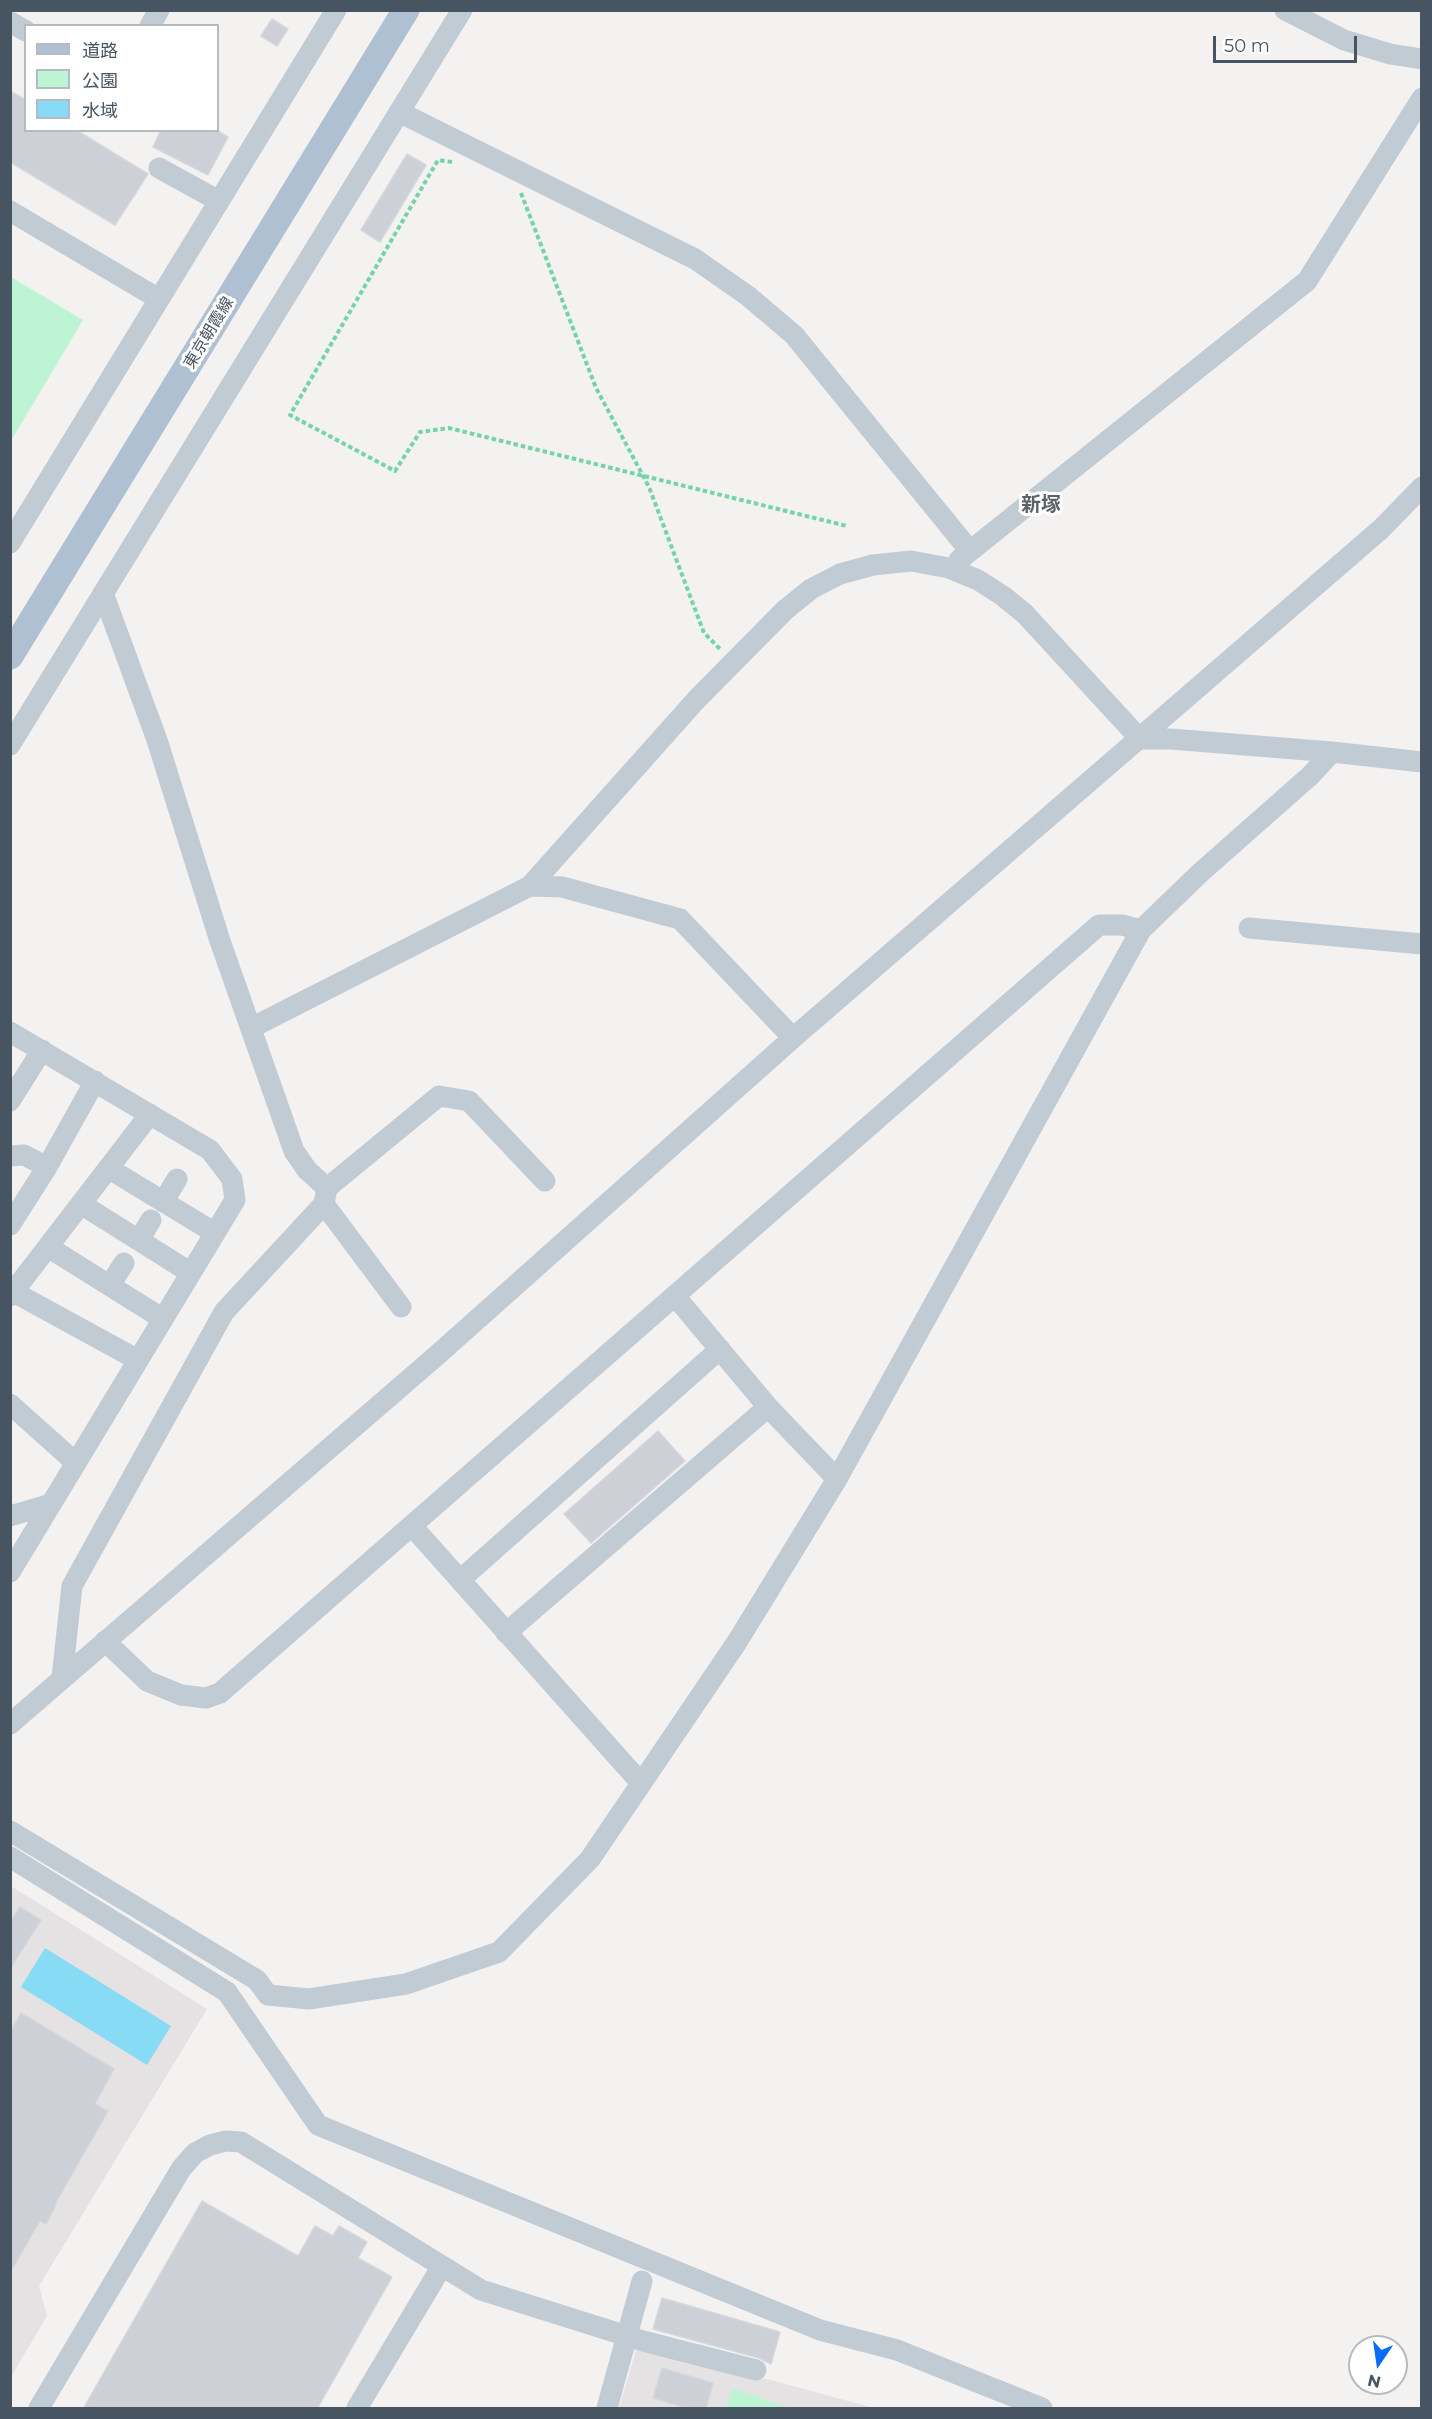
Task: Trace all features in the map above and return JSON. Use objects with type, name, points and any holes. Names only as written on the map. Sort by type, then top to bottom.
[{"type":"main road","name":"東京朝霞線","points":[[10,656],[406,10]]},
{"type":"lane","points":[[151,24],[159,10]]},
{"type":"lane","points":[[10,543],[336,10]]},
{"type":"lane","points":[[10,745],[462,10]]},
{"type":"lane","points":[[1285,10],[1344,40],[1390,54],[1422,59]]},
{"type":"lane","points":[[10,22],[24,30]]},
{"type":"lane","points":[[949,568],[1307,282],[1422,98]]},
{"type":"lane","points":[[399,112],[695,259],[748,296],[794,335],[970,551]]},
{"type":"lane","points":[[159,168],[219,201]]},
{"type":"lane","points":[[10,211],[159,299]]},
{"type":"lane","points":[[10,1724],[435,1357],[793,1038],[1382,529],[1422,487]]},
{"type":"lane","points":[[251,1028],[530,886],[697,699],[785,610],[811,589],[840,574],[873,565],[911,561],[949,568],[978,580],[1004,596],[1025,614],[1140,740],[1172,739],[1422,762]]},
{"type":"lane","points":[[103,592],[157,740],[220,941],[294,1151],[401,1308]]},
{"type":"lane","points":[[10,1831],[257,1980],[268,1995],[309,1999],[406,1984],[500,1952],[590,1858],[737,1642],[837,1479],[1141,930],[1200,873],[1311,775],[1332,752]]},
{"type":"lane","points":[[530,886],[562,887],[680,919],[793,1038]]},
{"type":"lane","points":[[105,1641],[147,1681],[181,1695],[206,1698],[220,1693],[1099,925],[1122,925],[1141,930]]},
{"type":"lane","points":[[1249,928],[1422,944]]},
{"type":"lane","points":[[10,1032],[210,1150],[232,1179],[235,1200],[10,1572]]},
{"type":"lane","points":[[10,1101],[19,1067],[42,1050]]},
{"type":"lane","points":[[10,1224],[47,1167],[94,1082]]},
{"type":"lane","points":[[62,1678],[72,1586],[224,1312],[325,1196],[440,1096],[469,1101],[545,1181]]},
{"type":"lane","points":[[138,1360],[12,1293],[150,1114]]},
{"type":"lane","points":[[10,1156],[24,1155],[47,1167]]},
{"type":"lane","points":[[108,1168],[215,1233]]},
{"type":"lane","points":[[163,1202],[177,1179]]},
{"type":"lane","points":[[81,1204],[191,1273]]},
{"type":"lane","points":[[139,1240],[152,1220]]},
{"type":"lane","points":[[48,1246],[164,1319]]},
{"type":"lane","points":[[110,1285],[124,1263]]},
{"type":"lane","points":[[675,1296],[768,1407],[837,1479]]},
{"type":"lane","points":[[459,1580],[720,1349]]},
{"type":"lane","points":[[10,1404],[76,1463]]},
{"type":"lane","points":[[506,1633],[768,1407]]},
{"type":"lane","points":[[10,1516],[51,1504]]},
{"type":"lane","points":[[411,1526],[640,1782]]},
{"type":"lane","points":[[10,1857],[227,1992],[318,2125],[820,2330],[897,2350],[1042,2409]]},
{"type":"lane","points":[[252,2029],[268,1995]]},
{"type":"lane","points":[[39,2409],[181,2169],[195,2153],[210,2145],[226,2141],[241,2142],[481,2290],[627,2336],[756,2370]]},
{"type":"lane","points":[[357,2409],[442,2265]]},
{"type":"lane","points":[[607,2409],[642,2281]]},
{"type":"path","points":[[459,163],[438,160],[290,415],[395,471],[420,432],[449,428],[848,526]]},
{"type":"path","points":[[512,169],[596,388],[643,475],[704,633],[734,662]]},
{"type":"shaded area","points":[[11,1886],[207,2009],[39,2286],[47,2316],[11,2377]]},
{"type":"shaded area","points":[[636,2350],[771,2380],[874,2408],[619,2408]]},
{"type":"green space","points":[[11,277],[83,320],[11,441]]},
{"type":"green space","points":[[733,2388],[788,2408],[725,2408]]},
{"type":"water","points":[[45,1948],[171,2026],[147,2065],[21,1987]]},
{"type":"building","points":[[272,19],[288,29],[277,46],[261,36]]},
{"type":"building","points":[[10,91],[24,99],[24,132],[79,132],[148,174],[115,225],[10,162]]},
{"type":"building","points":[[160,132],[219,132],[228,137],[208,175],[153,147]]},
{"type":"building","points":[[407,154],[426,165],[380,242],[361,230]]},
{"type":"building","points":[[658,1431],[685,1461],[591,1543],[564,1514]]},
{"type":"building","points":[[20,1907],[41,1920],[10,1969],[10,1922]]},
{"type":"building","points":[[21,2013],[114,2069],[95,2104],[108,2111],[46,2224],[40,2221],[10,2273],[10,2032]]},
{"type":"building","points":[[202,2201],[298,2256],[315,2226],[333,2236],[339,2226],[367,2242],[358,2258],[392,2277],[317,2409],[83,2409]]},
{"type":"building","points":[[662,2298],[780,2332],[771,2364],[759,2358],[653,2329]]},
{"type":"building","points":[[662,2368],[713,2383],[706,2409],[689,2409],[653,2398]]},
{"type":"district","name":"新塚","points":[[1041,505]]}]
